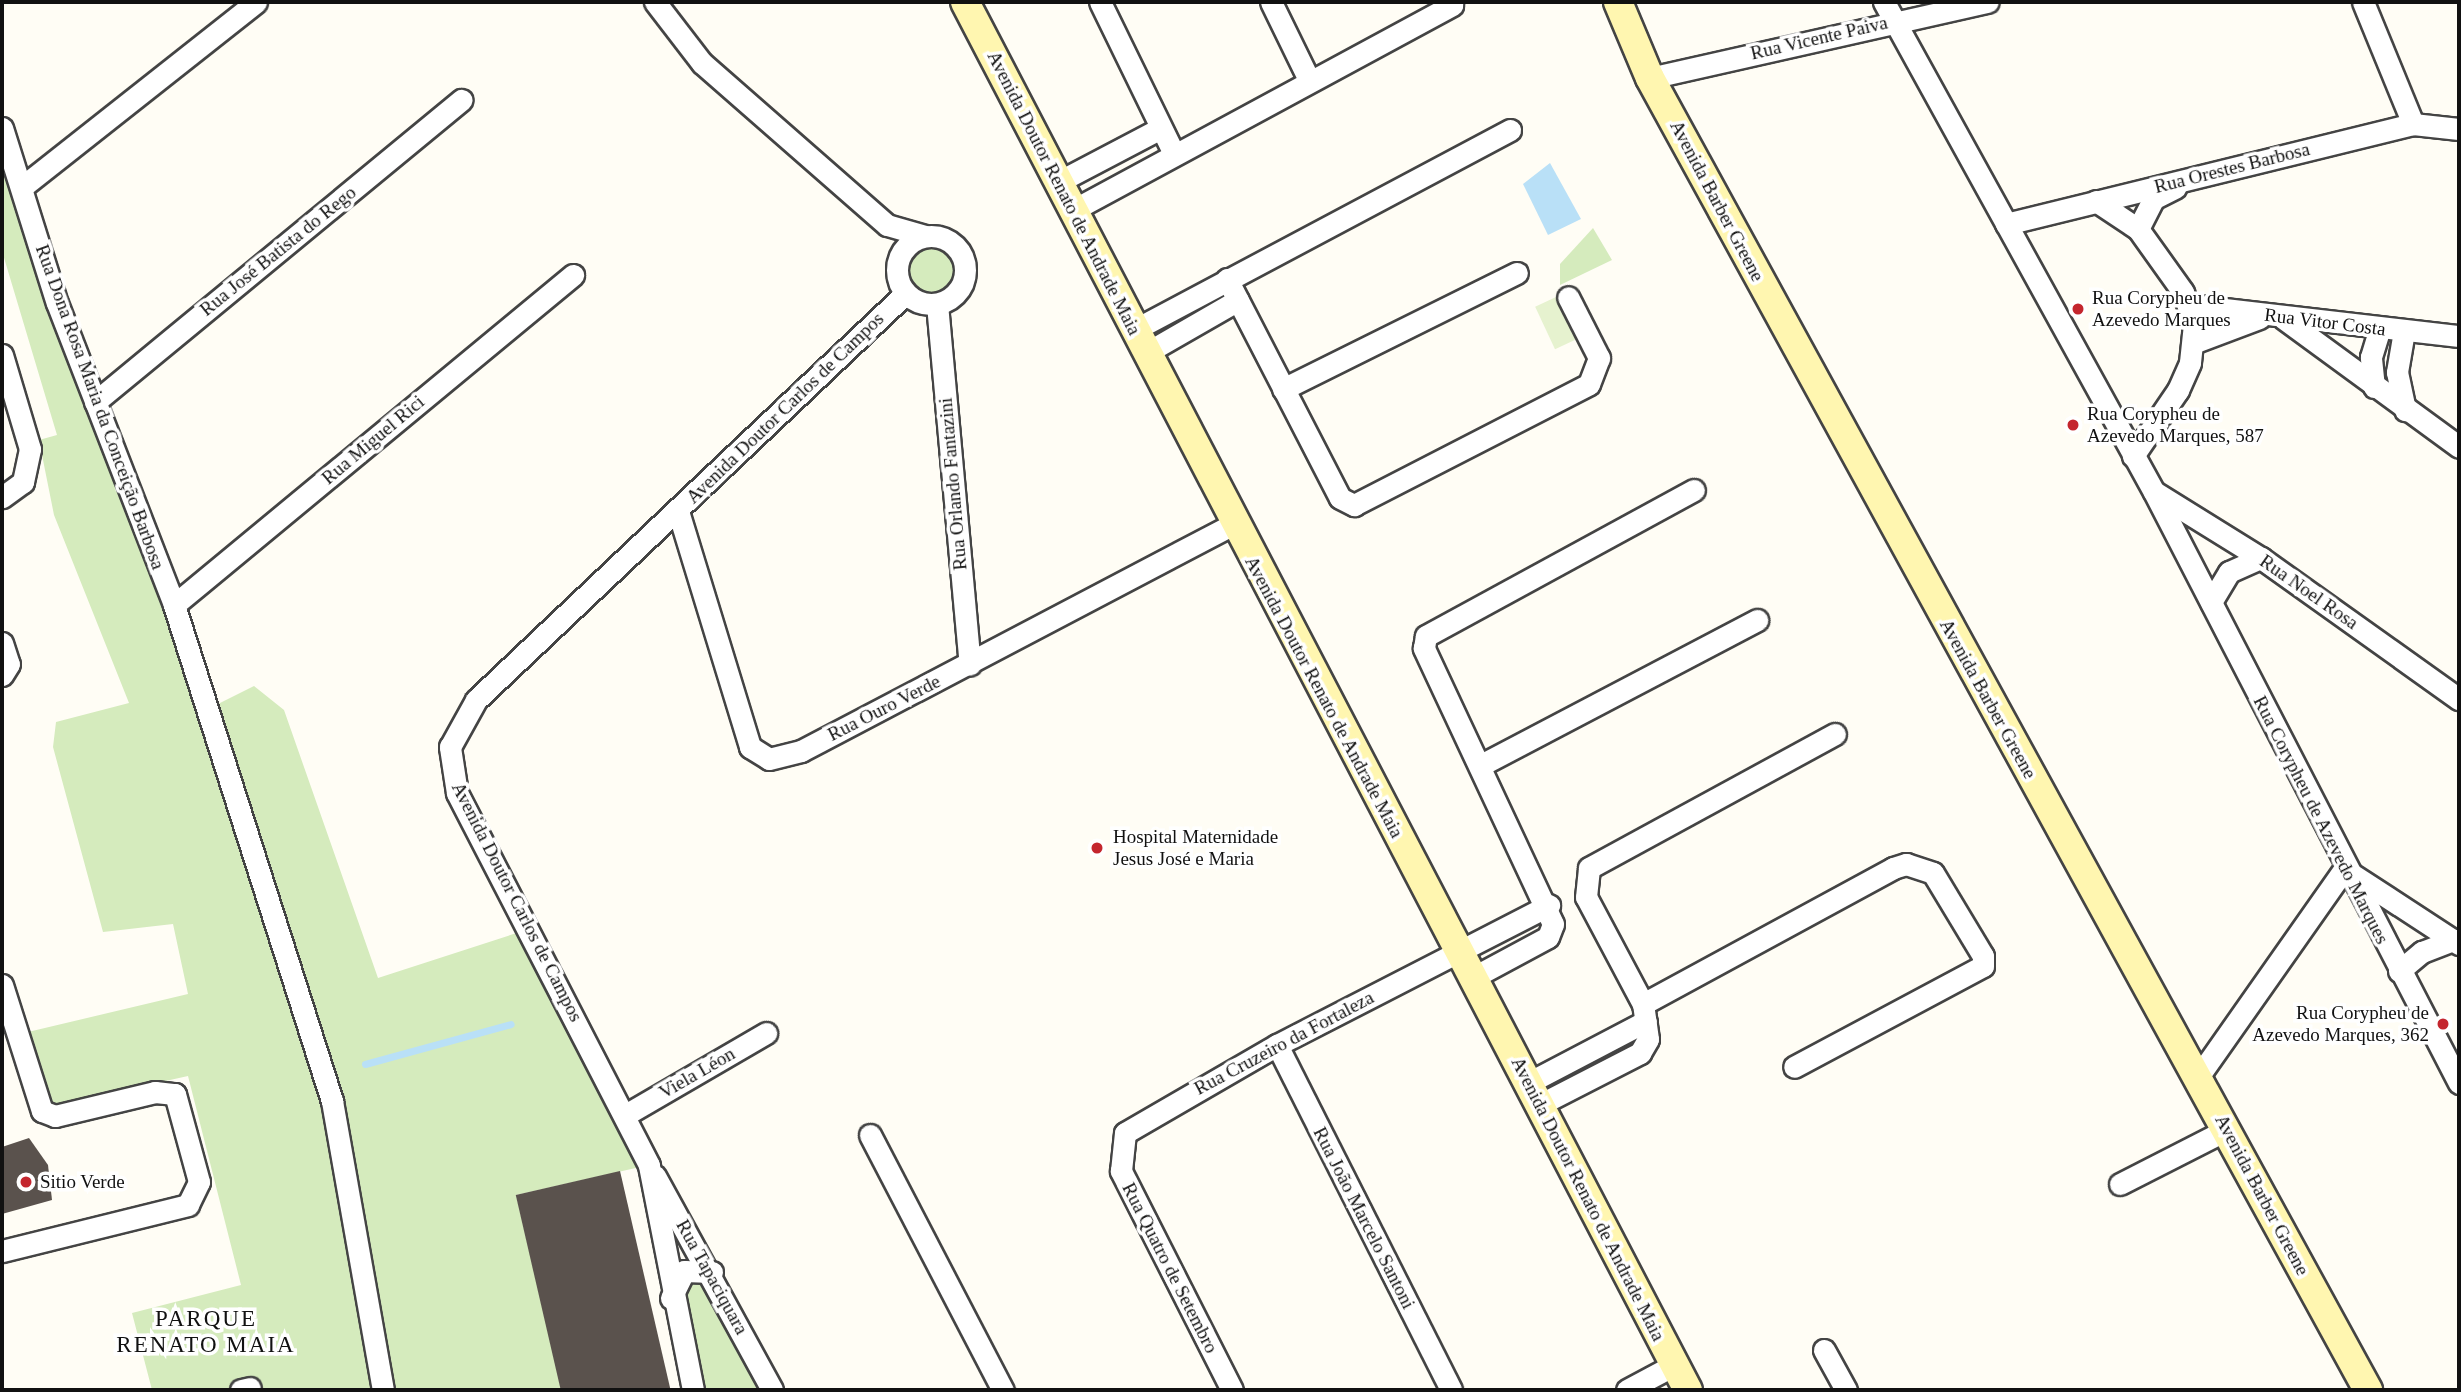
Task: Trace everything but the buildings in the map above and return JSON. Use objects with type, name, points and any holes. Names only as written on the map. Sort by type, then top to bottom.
[{"type":"street","points":[[22,187],[256,2]]},
{"type":"street","points":[[655,2],[702,63],[887,225],[955,244],[965,264],[962,285],[937,304],[906,293],[897,269],[887,225]]},
{"type":"street","name":"Avenida Doutor Renato de Andrade Maia","points":[[965,2],[1060,181],[1234,524],[1688,1390]]},
{"type":"street","points":[[1100,2],[1173,152]]},
{"type":"street","points":[[1271,2],[1309,80]]},
{"type":"street","name":"Avenida Barber Greene","points":[[1618,2],[1650,78],[2368,1390]]},
{"type":"street","name":"Rua Vicente Paiva","points":[[1650,78],[1889,11],[1988,2]]},
{"type":"street","points":[[2363,2],[2413,124]]},
{"type":"street","points":[[1074,209],[1173,152],[1452,5]]},
{"type":"street","name":"Rua Corypheu de Azevedo Marques","points":[[1889,11],[2154,492],[2344,869],[2459,1083]]},
{"type":"street","name":"Rua José Batista do Rego","points":[[95,402],[461,100]]},
{"type":"street","name":"Rua Orestes Barbosa","points":[[2006,224],[2413,124],[2459,129]]},
{"type":"street","name":"Rua Dona Rosa Maria da Conceição Barbosa","points":[[2,128],[95,402],[174,605],[332,1101],[383,1390]]},
{"type":"street","points":[[1060,181],[1161,128]]},
{"type":"street","points":[[1140,342],[1227,279],[1510,130]]},
{"type":"street","points":[[2138,229],[2153,199],[2199,177]]},
{"type":"street","points":[[2096,201],[2138,229],[2190,305],[2193,342],[2178,390],[2133,456]]},
{"type":"street","points":[[897,269],[905,248],[925,236]]},
{"type":"street","points":[[1283,389],[1517,273]]},
{"type":"street","name":"Rua Miguel Rici","points":[[174,605],[573,275]]},
{"type":"street","points":[[1227,279],[1340,498],[1362,504],[1589,384],[1599,358],[1568,297]]},
{"type":"street","name":"Avenida Doutor Carlos de Campos","points":[[693,1390],[671,1298],[649,1165],[627,1114],[457,793],[450,747],[476,700],[906,293]]},
{"type":"street","points":[[1140,342],[1238,300]]},
{"type":"street","name":"Rua Orlando Fantazini","points":[[937,304],[970,664]]},
{"type":"street","name":"Rua Vitor Costa","points":[[2190,305],[2459,336]]},
{"type":"street","points":[[2193,342],[2227,326],[2277,316],[2459,447]]},
{"type":"street","points":[[2374,387],[2371,357],[2380,328]]},
{"type":"street","points":[[2404,331],[2397,372],[2405,410]]},
{"type":"street","points":[[2,355],[30,449],[23,482],[2,497]]},
{"type":"street","points":[[1472,978],[1548,937],[1549,905],[1424,648],[1426,636],[1693,490]]},
{"type":"street","name":"Rua Noel Rosa","points":[[2154,492],[2261,558],[2459,699]]},
{"type":"street","name":"Rua Ouro Verde","points":[[678,511],[757,755],[801,751],[1234,524]]},
{"type":"street","points":[[2211,602],[2228,572],[2261,558]]},
{"type":"street","points":[[1481,765],[1757,620]]},
{"type":"street","points":[[2,643],[9,664],[2,675]]},
{"type":"street","points":[[1534,1094],[1640,1053],[1648,1039],[1645,1012],[1586,897],[1589,869],[1835,734]]},
{"type":"street","points":[[1645,1012],[1893,868],[1920,866],[1933,873],[1983,956],[1983,966],[1794,1067]]},
{"type":"street","points":[[2198,1077],[2344,869],[2456,942]]},
{"type":"street","name":"Rua Cruzeiro da Fortaleza","points":[[1119,1144],[1136,1122],[1277,1045],[1549,905]]},
{"type":"street","points":[[2399,971],[2422,952],[2456,942]]},
{"type":"street","points":[[2,985],[35,1103],[55,1116],[155,1092],[175,1094],[199,1182],[188,1205],[2,1251]]},
{"type":"street","name":"Viela Léon","points":[[627,1114],[766,1033]]},
{"type":"street","name":"Rua João Marcelo Santoni","points":[[1277,1045],[1451,1390]]},
{"type":"street","points":[[2120,1184],[2227,1130]]},
{"type":"street","points":[[870,1135],[1003,1390]]},
{"type":"street","name":"Rua Quatro de Setembro","points":[[1119,1144],[1121,1171],[1232,1390]]},
{"type":"street","name":"Rua Tapaciquara","points":[[649,1165],[712,1272],[772,1390]]},
{"type":"street","points":[[671,1298],[684,1271],[712,1272]]},
{"type":"street","points":[[1824,1350],[1846,1390]]},
{"type":"street","points":[[1627,1390],[1674,1365]]},
{"type":"green space","points":[[2,129],[208,709],[254,686],[284,710],[378,978],[529,929],[649,1165],[516,1195],[562,1390],[152,1390],[132,1313],[241,1285],[188,1076],[53,1106],[28,1032],[188,994],[173,924],[103,932],[53,747],[56,722],[129,703],[54,515],[39,440],[57,435],[2,251]]},
{"type":"green space","points":[[1593,228],[1612,260],[1560,285],[1560,264]]},
{"type":"green space","points":[[931,239],[948,244],[956,252],[961,269],[956,286],[948,294],[931,299],[914,294],[906,286],[901,269],[906,252],[914,244]]},
{"type":"green space","points":[[1556,297],[1576,340],[1555,349],[1535,307]]},
{"type":"green space","points":[[701,1271],[765,1390],[704,1390],[676,1291]]},
{"type":"water","points":[[1550,163],[1581,219],[1548,235],[1523,184]]},
{"type":"waterway","points":[[365,1064],[511,1024]]},
{"type":"place","name":"Rua Corypheu de Azevedo Marques","points":[[2078,309]]},
{"type":"place","name":"Rua Corypheu de Azevedo Marques, 587","points":[[2073,425]]},
{"type":"place","name":"Hospital Maternidade Jesus José e Maria","points":[[1097,848]]},
{"type":"place","name":"Rua Corypheu de Azevedo Marques, 362","points":[[2443,1024]]},
{"type":"place","name":"Sitio Verde","points":[[26,1182]]},
{"type":"district","name":"PARQUE RENATO MAIA","points":[[206,1332]]}]
